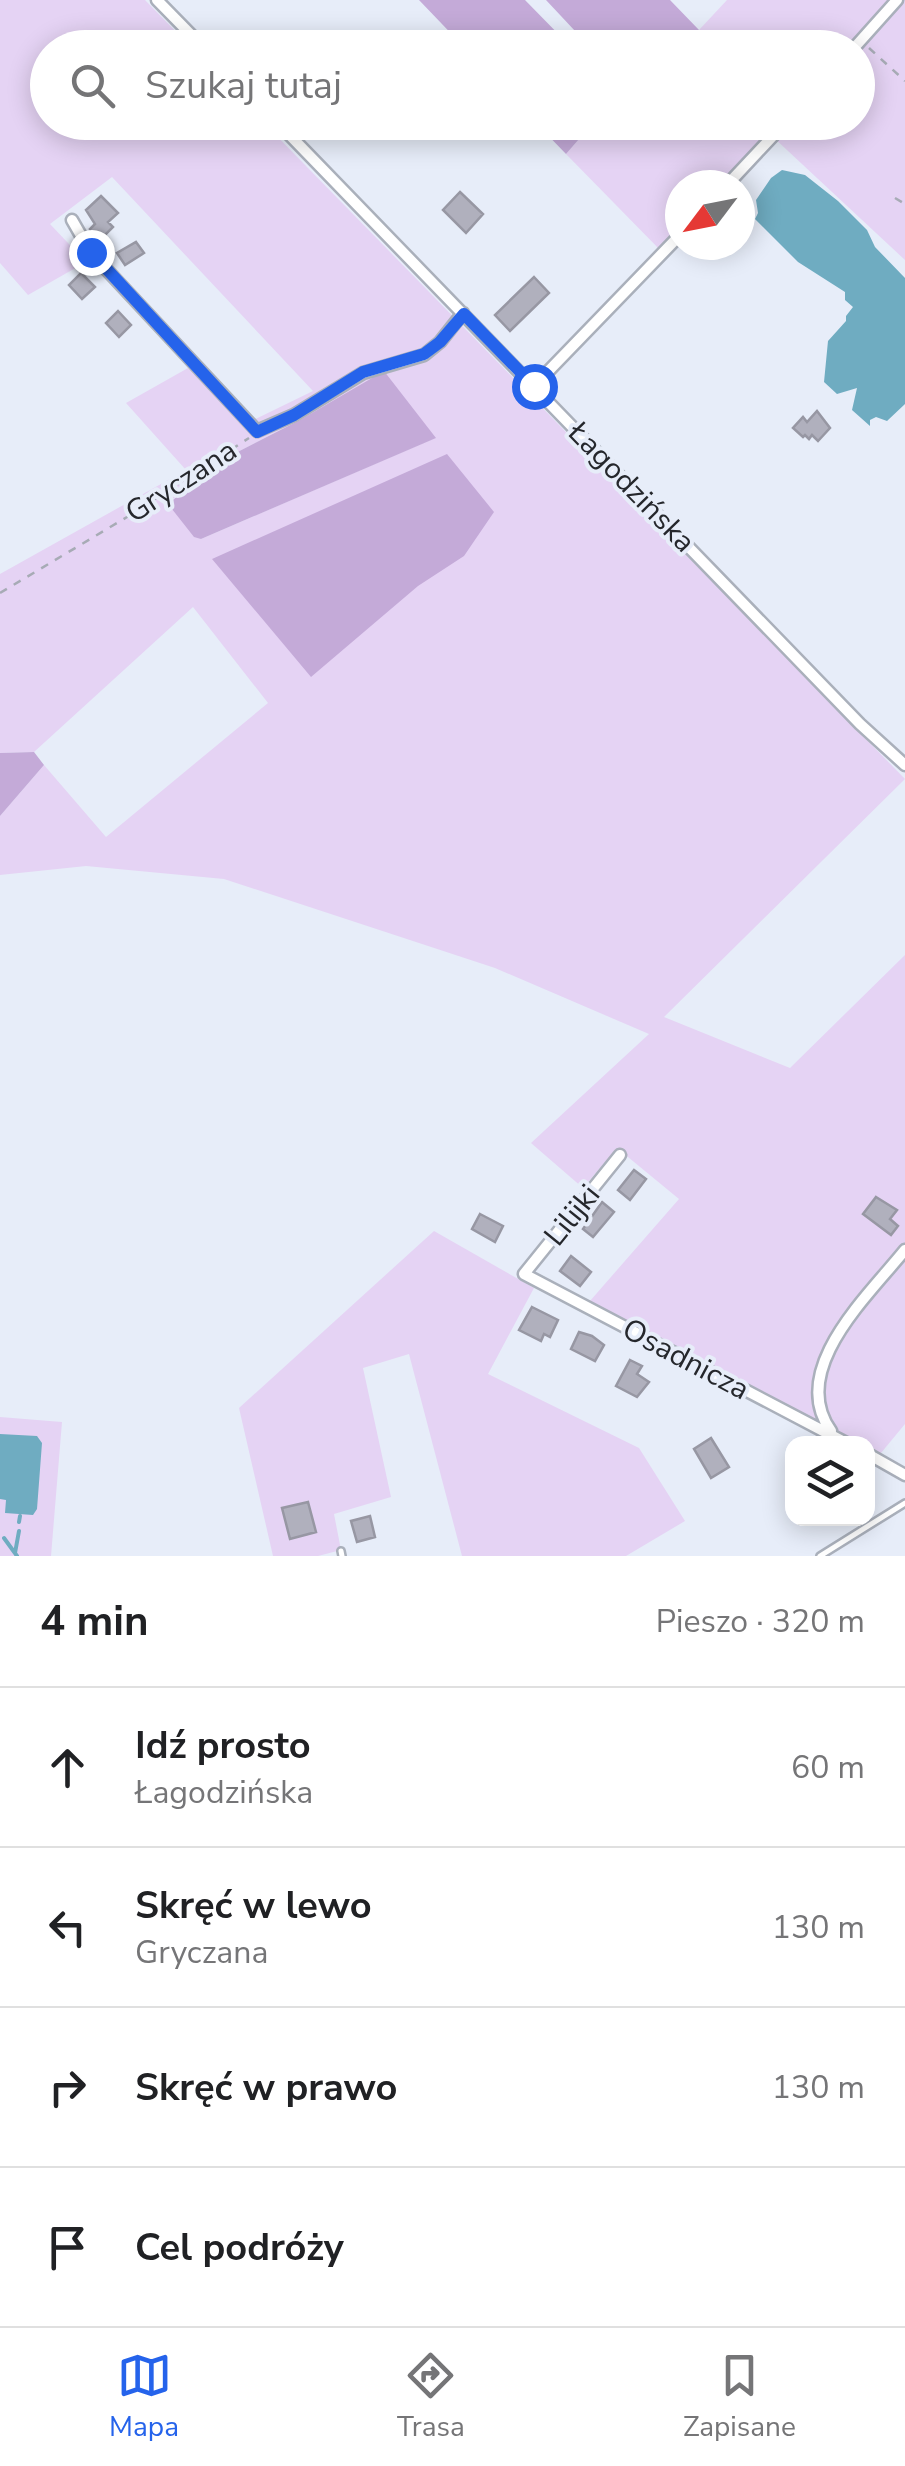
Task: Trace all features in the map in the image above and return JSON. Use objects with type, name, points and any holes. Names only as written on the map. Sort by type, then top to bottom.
[{"type":"street","points":[[157,0],[186,30]]},
{"type":"street","points":[[870,30],[897,0]]},
{"type":"street","name":"Łagodzińska","points":[[295,140],[860,724],[905,765]]},
{"type":"street","points":[[741,170],[769,140]]},
{"type":"street","points":[[72,220],[91,252],[257,432]]},
{"type":"street","points":[[534,386],[665,251]]},
{"type":"street","name":"Gryczana","points":[[257,432],[294,415],[363,372],[424,354],[464,314]]},
{"type":"street","name":"Lilijki","points":[[524,1274],[620,1155]]},
{"type":"street","points":[[834,1436],[819,1415],[822,1368],[833,1339],[905,1250]]},
{"type":"street","name":"Osadnicza","points":[[524,1274],[834,1436]]},
{"type":"street","points":[[875,1458],[905,1475]]},
{"type":"lane","points":[[820,1556],[905,1503]]},
{"type":"path","points":[[875,57],[905,81]]},
{"type":"path","points":[[895,198],[905,204]]},
{"type":"path","name":"Gryczana","points":[[0,593],[127,517],[257,432]]},
{"type":"shaded area","points":[[0,0],[145,0],[174,30],[30,30],[30,140],[281,140],[905,779],[664,1017],[790,1068],[905,955],[905,1424],[876,1459],[875,1436],[835,1436],[590,1301],[679,1199],[617,1148],[583,1188],[531,1143],[649,1034],[495,968],[224,879],[86,866],[0,875],[0,816],[44,765],[106,837],[268,703],[193,607],[34,752],[0,753],[0,574],[186,470],[126,403],[188,368],[245,424],[313,391],[112,177],[50,224],[86,262],[28,295],[0,263]],"holes":[[[300,420],[435,438],[201,539],[168,503],[220,461]]]},
{"type":"shaded area","points":[[419,0],[525,0],[554,30],[448,30]]},
{"type":"shaded area","points":[[546,0],[670,0],[699,30],[574,30]]},
{"type":"shaded area","points":[[727,0],[905,0],[905,260],[776,140],[875,140],[875,30],[699,30]]},
{"type":"shaded area","points":[[552,140],[578,140],[566,154]]},
{"type":"shaded area","points":[[578,140],[770,140],[741,170],[665,170],[663,253],[566,154]]},
{"type":"shaded area","points":[[384,371],[436,438],[201,539],[194,537],[168,504],[220,461]]},
{"type":"shaded area","points":[[447,454],[494,512],[464,556],[418,586],[311,677],[212,559]]},
{"type":"shaded area","points":[[34,752],[44,765],[0,816],[0,753]]},
{"type":"shaded area","points":[[434,1231],[534,1288],[488,1374],[639,1448],[685,1521],[626,1556],[462,1556],[409,1354],[363,1368],[391,1497],[334,1514],[341,1550],[318,1556],[273,1556],[239,1408]]},
{"type":"shaded area","points":[[0,1417],[62,1422],[51,1556],[0,1556]]},
{"type":"water","points":[[782,170],[805,175],[867,230],[875,247],[905,278],[905,404],[887,421],[876,417],[870,420],[870,426],[852,410],[857,388],[837,394],[824,382],[828,341],[853,307],[845,300],[845,292],[798,262],[755,219],[756,200],[771,178]]},
{"type":"water","points":[[0,1434],[37,1436],[42,1443],[37,1509],[33,1515],[5,1513],[6,1500],[0,1499]]},
{"type":"building","points":[[460,192],[483,214],[466,233],[443,210]]},
{"type":"building","points":[[101,196],[118,213],[108,222],[113,227],[100,240],[90,229],[95,224],[86,210]]},
{"type":"building","points":[[136,242],[144,253],[125,265],[117,253]]},
{"type":"building","points":[[81,273],[95,287],[82,299],[69,285]]},
{"type":"building","points":[[534,277],[549,293],[510,331],[495,315]]},
{"type":"building","points":[[118,311],[131,325],[119,337],[106,323]]},
{"type":"building","points":[[817,411],[830,428],[818,441],[812,435],[809,439],[803,437],[793,428],[803,417],[807,422]]},
{"type":"building","points":[[634,1170],[646,1179],[630,1200],[618,1190]]},
{"type":"building","points":[[876,1197],[897,1210],[890,1219],[898,1226],[891,1235],[863,1214]]},
{"type":"building","points":[[602,1202],[614,1212],[593,1237],[583,1229]]},
{"type":"building","points":[[480,1214],[503,1226],[495,1242],[472,1229]]},
{"type":"building","points":[[571,1256],[591,1272],[580,1286],[560,1271]]},
{"type":"building","points":[[532,1307],[558,1320],[550,1337],[544,1334],[541,1341],[519,1330]]},
{"type":"building","points":[[579,1332],[604,1345],[595,1361],[571,1349]]},
{"type":"building","points":[[630,1360],[642,1366],[637,1374],[649,1382],[637,1397],[616,1386]]},
{"type":"building","points":[[711,1438],[729,1467],[711,1478],[694,1449]]},
{"type":"building","points":[[308,1502],[316,1532],[290,1539],[282,1508]]},
{"type":"building","points":[[370,1516],[375,1537],[357,1542],[351,1521]]},
{"type":"waterway","points":[[19,1522],[20,1516]]},
{"type":"waterway","points":[[15,1553],[19,1531]]},
{"type":"waterway","points":[[4,1538],[17,1556]]},
{"type":"route","points":[[91,252],[257,432],[294,415],[363,372],[424,354],[464,314],[534,386]]}]
